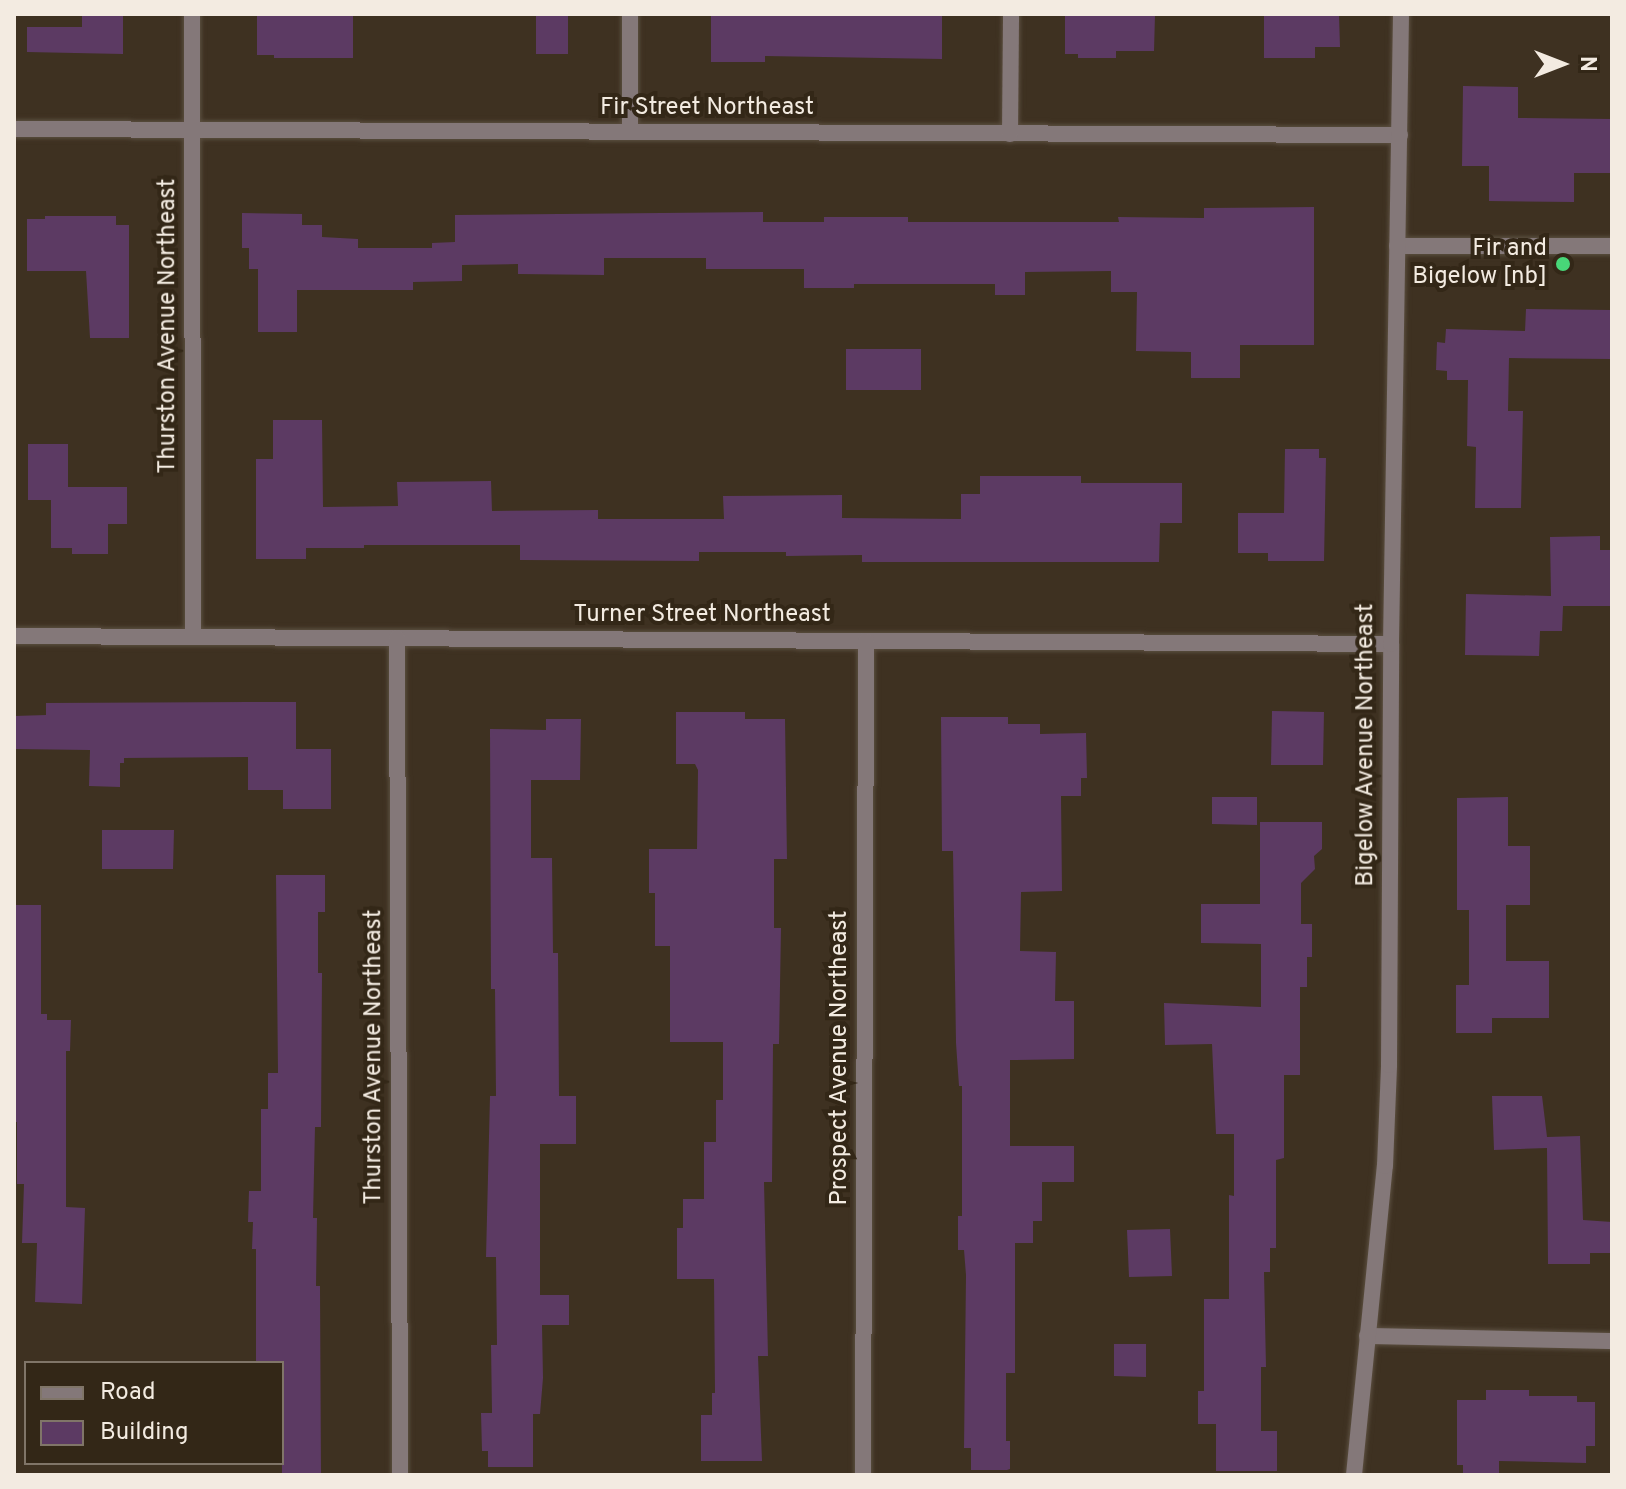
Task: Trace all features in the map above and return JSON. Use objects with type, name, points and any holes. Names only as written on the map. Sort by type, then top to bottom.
[{"type":"street","name":"Thurston Avenue Northeast","points":[[192,14],[193,637]]},
{"type":"street","points":[[630,14],[630,132]]},
{"type":"street","points":[[1010,134],[1011,14]]},
{"type":"street","name":"Bigelow Avenue Northeast","points":[[1354,1475],[1385,1166],[1389,1065],[1391,644],[1401,14]]},
{"type":"street","name":"Fir Street Northeast","points":[[14,129],[1400,135]]},
{"type":"street","points":[[1397,246],[1612,246]]},
{"type":"street","name":"Turner Street Northeast","points":[[14,636],[1391,644]]},
{"type":"street","name":"Thurston Avenue Northeast","points":[[397,638],[400,1475]]},
{"type":"street","name":"Prospect Avenue Northeast","points":[[863,1475],[866,641]]},
{"type":"street","points":[[1367,1336],[1612,1341]]},
{"type":"building","points":[[82,14],[123,14],[123,54],[27,52],[27,27],[82,27]]},
{"type":"building","points":[[257,14],[353,14],[353,58],[274,58],[274,55],[257,55]]},
{"type":"building","points":[[536,14],[568,14],[568,54],[536,54]]},
{"type":"building","points":[[711,14],[942,14],[942,59],[765,56],[765,62],[711,62]]},
{"type":"building","points":[[1065,14],[1155,15],[1154,51],[1116,51],[1116,58],[1078,58],[1078,54],[1065,54]]},
{"type":"building","points":[[1264,14],[1339,14],[1340,47],[1315,47],[1315,58],[1264,58]]},
{"type":"building","points":[[1463,86],[1518,87],[1518,118],[1612,119],[1612,173],[1574,173],[1574,202],[1489,201],[1489,166],[1462,166]]},
{"type":"building","points":[[1314,207],[1314,345],[1240,345],[1240,378],[1191,378],[1191,352],[1136,351],[1137,292],[1111,292],[1111,271],[1025,272],[1025,295],[995,295],[995,284],[854,284],[854,288],[804,288],[804,269],[706,269],[706,258],[604,258],[604,275],[518,274],[518,264],[462,265],[462,281],[413,282],[413,290],[297,290],[297,332],[258,332],[258,269],[249,269],[249,248],[242,248],[242,213],[302,214],[302,225],[322,225],[322,237],[358,239],[358,248],[432,248],[432,243],[455,242],[455,215],[763,212],[763,222],[824,222],[824,217],[908,217],[908,222],[1119,222],[1118,217],[1204,218],[1204,208]]},
{"type":"building","points":[[45,216],[116,216],[116,225],[129,225],[129,338],[90,338],[86,271],[27,271],[27,219],[45,219]]},
{"type":"building","points":[[1526,309],[1612,310],[1612,359],[1509,358],[1508,411],[1523,411],[1521,508],[1475,508],[1476,447],[1467,446],[1468,380],[1447,380],[1447,371],[1436,370],[1437,342],[1445,343],[1446,329],[1525,331]]},
{"type":"building","points":[[846,349],[921,349],[921,390],[846,390]]},
{"type":"building","points":[[273,420],[322,420],[323,507],[398,506],[397,482],[491,481],[492,511],[598,510],[598,519],[724,519],[723,496],[842,495],[842,518],[961,519],[961,494],[980,494],[980,476],[1081,476],[1081,483],[1182,483],[1182,523],[1160,523],[1159,562],[862,562],[862,555],[786,556],[786,552],[699,552],[699,561],[520,560],[520,545],[306,548],[306,559],[256,559],[256,459],[273,459]]},
{"type":"building","points":[[28,444],[68,444],[68,487],[127,487],[127,524],[108,524],[108,554],[72,554],[72,548],[51,548],[51,500],[28,500]]},
{"type":"building","points":[[1285,449],[1319,449],[1319,458],[1326,458],[1324,561],[1268,561],[1268,553],[1238,553],[1238,513],[1284,513]]},
{"type":"building","points":[[1600,536],[1600,550],[1612,550],[1612,606],[1563,606],[1562,631],[1540,631],[1539,656],[1465,655],[1466,594],[1551,596],[1550,537]]},
{"type":"building","points":[[296,702],[296,749],[331,749],[331,809],[283,809],[283,790],[248,790],[248,757],[124,758],[124,763],[120,763],[120,787],[89,786],[90,750],[14,749],[14,716],[46,715],[46,703]]},
{"type":"building","points":[[1272,711],[1324,712],[1323,765],[1271,765]]},
{"type":"building","points":[[676,712],[745,712],[745,719],[785,719],[787,859],[774,859],[774,928],[781,928],[779,1044],[773,1044],[772,1182],[764,1182],[768,1356],[758,1356],[762,1461],[701,1461],[701,1415],[712,1415],[712,1393],[715,1393],[714,1279],[677,1279],[677,1228],[683,1228],[683,1199],[704,1199],[704,1142],[716,1142],[716,1100],[723,1100],[723,1042],[670,1042],[670,946],[655,946],[655,893],[649,893],[649,849],[697,849],[698,770],[695,764],[676,764]]},
{"type":"building","points":[[941,717],[1008,717],[1008,724],[1040,724],[1040,734],[1086,733],[1087,778],[1081,778],[1081,796],[1061,796],[1062,891],[1021,892],[1020,951],[1056,952],[1055,1001],[1074,1001],[1074,1059],[1010,1060],[1010,1146],[1074,1146],[1074,1182],[1042,1182],[1042,1221],[1033,1221],[1033,1243],[1015,1243],[1015,1373],[1006,1373],[1006,1441],[1010,1441],[1010,1469],[1007,1470],[971,1470],[971,1448],[964,1448],[966,1275],[964,1250],[958,1250],[958,1216],[962,1216],[962,1086],[959,1086],[956,1043],[953,851],[942,851]]},
{"type":"building","points":[[546,719],[581,719],[580,780],[531,780],[531,858],[552,858],[553,953],[558,953],[559,1096],[576,1096],[576,1144],[540,1144],[540,1295],[569,1295],[569,1325],[542,1325],[543,1378],[540,1414],[533,1414],[533,1467],[488,1467],[488,1451],[482,1451],[481,1413],[492,1413],[491,1345],[497,1345],[496,1257],[486,1257],[490,1096],[496,1096],[495,989],[491,989],[490,729],[546,730]]},
{"type":"building","points":[[1212,797],[1257,797],[1257,825],[1212,824]]},
{"type":"building","points":[[1508,797],[1508,846],[1530,846],[1530,905],[1506,905],[1506,961],[1549,961],[1549,1018],[1492,1018],[1492,1033],[1456,1033],[1456,985],[1469,985],[1469,910],[1457,910],[1457,798]]},
{"type":"building","points":[[1260,822],[1322,822],[1322,849],[1314,856],[1315,869],[1301,883],[1301,924],[1312,924],[1312,957],[1307,957],[1307,987],[1300,987],[1300,1075],[1284,1075],[1284,1158],[1276,1160],[1276,1248],[1270,1248],[1270,1272],[1264,1272],[1266,1367],[1261,1367],[1261,1431],[1277,1431],[1277,1471],[1216,1471],[1216,1424],[1198,1424],[1198,1391],[1204,1391],[1204,1299],[1229,1299],[1229,1195],[1234,1196],[1234,1134],[1216,1134],[1212,1044],[1165,1045],[1164,1003],[1261,1007],[1261,944],[1201,943],[1201,904],[1260,904]]},
{"type":"building","points":[[102,830],[174,830],[173,869],[102,869]]},
{"type":"building","points":[[276,875],[325,875],[325,912],[318,912],[318,973],[322,973],[321,1127],[315,1127],[313,1218],[317,1218],[316,1286],[320,1286],[321,1475],[282,1475],[284,1361],[256,1361],[256,1249],[252,1249],[253,1222],[248,1222],[249,1191],[261,1191],[261,1109],[268,1109],[268,1073],[278,1073]]},
{"type":"building","points":[[14,905],[41,905],[41,1014],[47,1014],[47,1020],[71,1020],[70,1051],[66,1051],[66,1207],[85,1208],[82,1304],[35,1302],[37,1243],[22,1243],[24,1184],[17,1184],[17,1122],[14,1122]]},
{"type":"building","points":[[1492,1096],[1542,1096],[1547,1137],[1580,1136],[1583,1220],[1612,1222],[1612,1253],[1590,1253],[1590,1264],[1548,1264],[1547,1148],[1494,1150]]},
{"type":"building","points":[[1170,1229],[1172,1276],[1129,1277],[1127,1230]]},
{"type":"building","points":[[1114,1344],[1146,1344],[1146,1377],[1114,1376]]},
{"type":"building","points":[[1486,1390],[1529,1390],[1529,1396],[1577,1396],[1577,1402],[1595,1402],[1595,1446],[1586,1446],[1586,1463],[1499,1461],[1499,1475],[1463,1475],[1463,1465],[1457,1465],[1457,1400],[1486,1400]]},
{"type":"place","name":"Fir and Bigelow [nb]","points":[[1563,264]]}]
